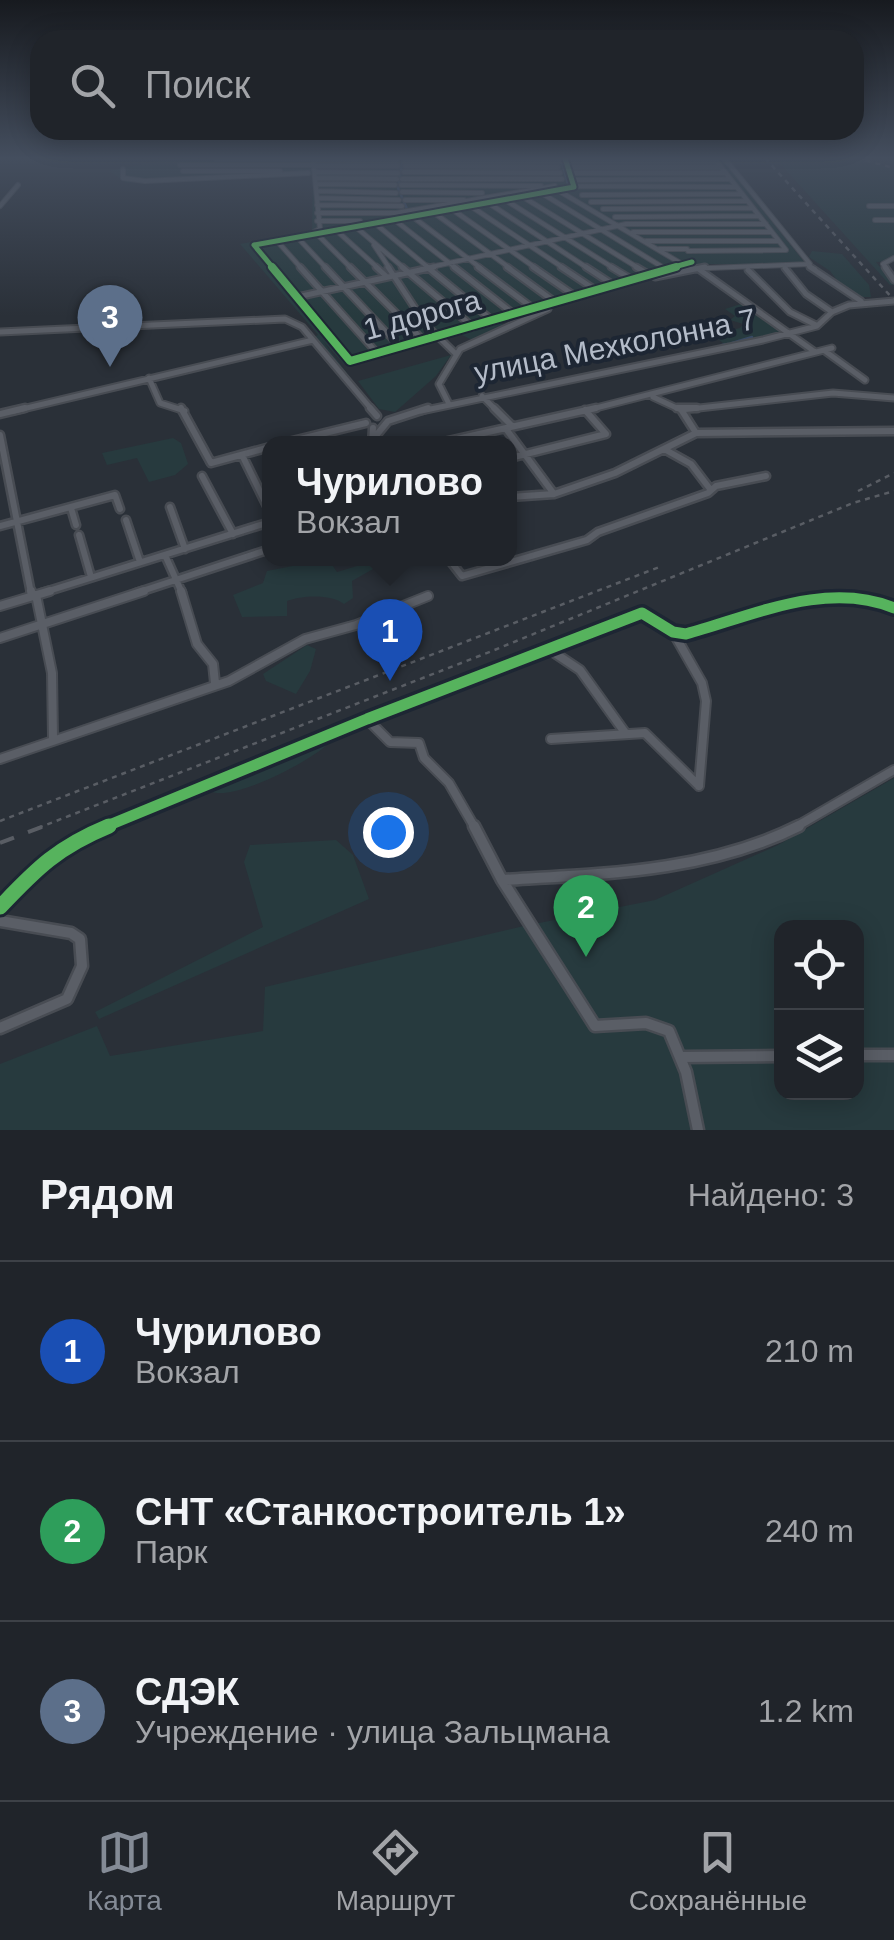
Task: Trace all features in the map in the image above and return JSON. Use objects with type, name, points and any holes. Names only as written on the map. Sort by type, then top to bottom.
[{"type":"street","points":[[393,211],[419,211]]},
{"type":"street","points":[[254,245],[318,231],[317,213],[446,211]]},
{"type":"street","points":[[455,211],[576,296]]},
{"type":"street","points":[[478,211],[595,290]]},
{"type":"street","points":[[501,211],[614,285]]},
{"type":"street","points":[[523,211],[631,280]]},
{"type":"street","points":[[546,211],[649,275]]},
{"type":"street","points":[[570,211],[666,270]]},
{"type":"street","points":[[592,211],[682,265]]},
{"type":"street","points":[[605,211],[626,224]]},
{"type":"street","points":[[667,211],[693,265]]},
{"type":"street","points":[[658,250],[784,252],[780,240],[755,211]]},
{"type":"street","points":[[766,211],[810,266],[824,273],[846,295],[862,302]]},
{"type":"street","points":[[254,245],[395,220],[410,212]]},
{"type":"street","points":[[410,212],[534,309]]},
{"type":"street","points":[[433,212],[556,302]]},
{"type":"street","points":[[614,217],[760,216]]},
{"type":"street","points":[[395,220],[515,315]]},
{"type":"street","points":[[874,220],[894,220]]},
{"type":"street","points":[[317,221],[360,221]]},
{"type":"street","points":[[376,224],[493,321]]},
{"type":"street","points":[[298,296],[626,224],[766,224]]},
{"type":"street","points":[[356,227],[473,327]]},
{"type":"street","points":[[336,230],[390,276]]},
{"type":"street","points":[[630,232],[772,232]]},
{"type":"street","points":[[317,234],[423,340]]},
{"type":"street","points":[[297,238],[400,346]]},
{"type":"street","points":[[644,240],[780,240]]},
{"type":"street","points":[[277,241],[377,353]]},
{"type":"street","name":"1 дорога","points":[[254,245],[350,361],[693,265]]},
{"type":"street","points":[[374,245],[390,276],[436,337],[456,354]]},
{"type":"street","points":[[894,258],[883,264],[894,280]]},
{"type":"street","points":[[311,436],[448,402],[439,384],[456,354],[469,344],[544,310],[693,265],[810,266]]},
{"type":"street","name":"улица Мехколонна 7","points":[[693,265],[815,353]]},
{"type":"street","points":[[784,267],[806,294],[832,312]]},
{"type":"street","points":[[748,270],[790,312],[817,326],[832,312],[862,302],[894,301]]},
{"type":"street","points":[[0,332],[271,317],[297,324],[375,419],[375,436]]},
{"type":"street","name":"улица Мехколонна 7","points":[[448,402],[817,326]]},
{"type":"street","points":[[0,414],[312,340]]},
{"type":"street","points":[[474,436],[652,396],[828,349],[866,380]]},
{"type":"street","points":[[148,378],[160,403],[184,408],[211,463],[262,449]]},
{"type":"street","points":[[652,396],[682,410],[833,393],[894,398]]},
{"type":"street","points":[[482,394],[514,436]]},
{"type":"street","points":[[517,456],[606,434],[585,410]]},
{"type":"street","points":[[682,410],[696,433]]},
{"type":"street","points":[[375,419],[377,428]]},
{"type":"street","points":[[517,497],[554,494],[615,473],[696,433],[894,430]]},
{"type":"street","points":[[0,435],[3,464],[20,522],[52,673],[54,738]]},
{"type":"street","points":[[517,440],[554,494]]},
{"type":"street","points":[[664,448],[691,464],[710,489]]},
{"type":"street","points":[[242,455],[262,496]]},
{"type":"street","points":[[202,476],[233,534]]},
{"type":"street","points":[[517,560],[587,540],[598,532],[710,489],[766,476]]},
{"type":"street","points":[[0,526],[115,495],[120,509]]},
{"type":"street","points":[[71,508],[76,525]]},
{"type":"street","points":[[170,508],[185,549]]},
{"type":"street","points":[[126,520],[140,562]]},
{"type":"street","points":[[0,606],[262,525]]},
{"type":"street","points":[[79,535],[91,577]]},
{"type":"street","points":[[0,638],[262,552]]},
{"type":"street","points":[[164,555],[173,580],[178,582],[196,644],[212,664],[215,684]]},
{"type":"street","points":[[454,566],[462,576],[497,566]]},
{"type":"street","points":[[0,759],[229,682],[305,639],[356,625],[428,596]]},
{"type":"street","points":[[0,907],[48,857],[70,842],[367,719],[642,613],[673,632],[686,634],[840,597],[871,597],[894,608]]},
{"type":"street","points":[[551,739],[645,733],[691,774],[698,786],[706,701],[702,683],[673,632]]},
{"type":"street","points":[[549,650],[580,670],[626,734]]},
{"type":"street","points":[[367,719],[396,747],[419,743],[424,758],[449,784],[469,816],[502,880],[595,1026],[664,1026],[682,1057],[698,1130]]},
{"type":"street","points":[[502,880],[621,874],[726,854],[791,830],[894,770]]},
{"type":"street","points":[[0,921],[70,933],[80,939],[82,966],[67,999],[0,1028]]},
{"type":"street","points":[[864,1055],[894,1055]]},
{"type":"street","points":[[682,1057],[774,1056]]},
{"type":"green space","points":[[312,211],[763,211],[806,264],[693,264],[501,323],[505,327],[472,340],[462,335],[344,364],[322,340],[365,397],[240,244],[312,230]]},
{"type":"green space","points":[[823,211],[894,211],[894,261],[876,262],[894,285]]},
{"type":"green space","points":[[812,251],[842,254],[869,285],[871,297],[850,297],[830,271],[809,257]]},
{"type":"green space","points":[[744,303],[782,330],[781,334],[726,345],[712,335],[740,328],[743,324],[730,320],[735,316],[725,309]]},
{"type":"green space","points":[[451,355],[436,376],[395,412],[379,409],[358,381]]},
{"type":"green space","points":[[173,438],[181,443],[188,464],[175,475],[149,482],[137,458],[107,465],[102,453]]},
{"type":"green space","points":[[292,566],[333,566],[337,572],[374,566],[352,581],[353,598],[344,604],[324,597],[301,598],[287,601],[287,616],[242,617],[233,595],[263,583],[267,571]]},
{"type":"green space","points":[[307,645],[316,649],[310,671],[296,694],[266,681],[263,674]]},
{"type":"green space","points":[[330,742],[274,777],[239,790],[212,792],[215,786]]},
{"type":"green space","points":[[894,778],[894,1130],[0,1130],[0,1064],[97,1026],[110,1056],[263,1031],[265,987],[524,926],[655,900],[778,845]]},
{"type":"green space","points":[[336,840],[353,855],[369,899],[99,1019],[95,1012],[263,927],[244,862],[250,845]]},
{"type":"waterway","points":[[732,343],[752,337]]},
{"type":"waterway","points":[[722,345],[728,344]]},
{"type":"railway","points":[[813,211],[894,300]]},
{"type":"railway","points":[[858,491],[894,473]]},
{"type":"railway","points":[[38,828],[492,651],[853,503],[894,491]]},
{"type":"railway","points":[[0,821],[662,566]]},
{"type":"railway","points":[[0,843],[44,826]]},
{"type":"cycle path","points":[[443,211],[254,245],[350,361],[692,262]]},
{"type":"cycle path","points":[[0,907],[47,857],[69,842],[367,719],[642,613],[673,632],[686,634],[821,599],[873,599],[894,608]]},
{"type":"place","name":"СДЭК","points":[[110,367]]},
{"type":"place","name":"Чурилово","points":[[390,681]]},
{"type":"place","name":"СНТ «Станкостроитель 1»","points":[[586,957]]}]
